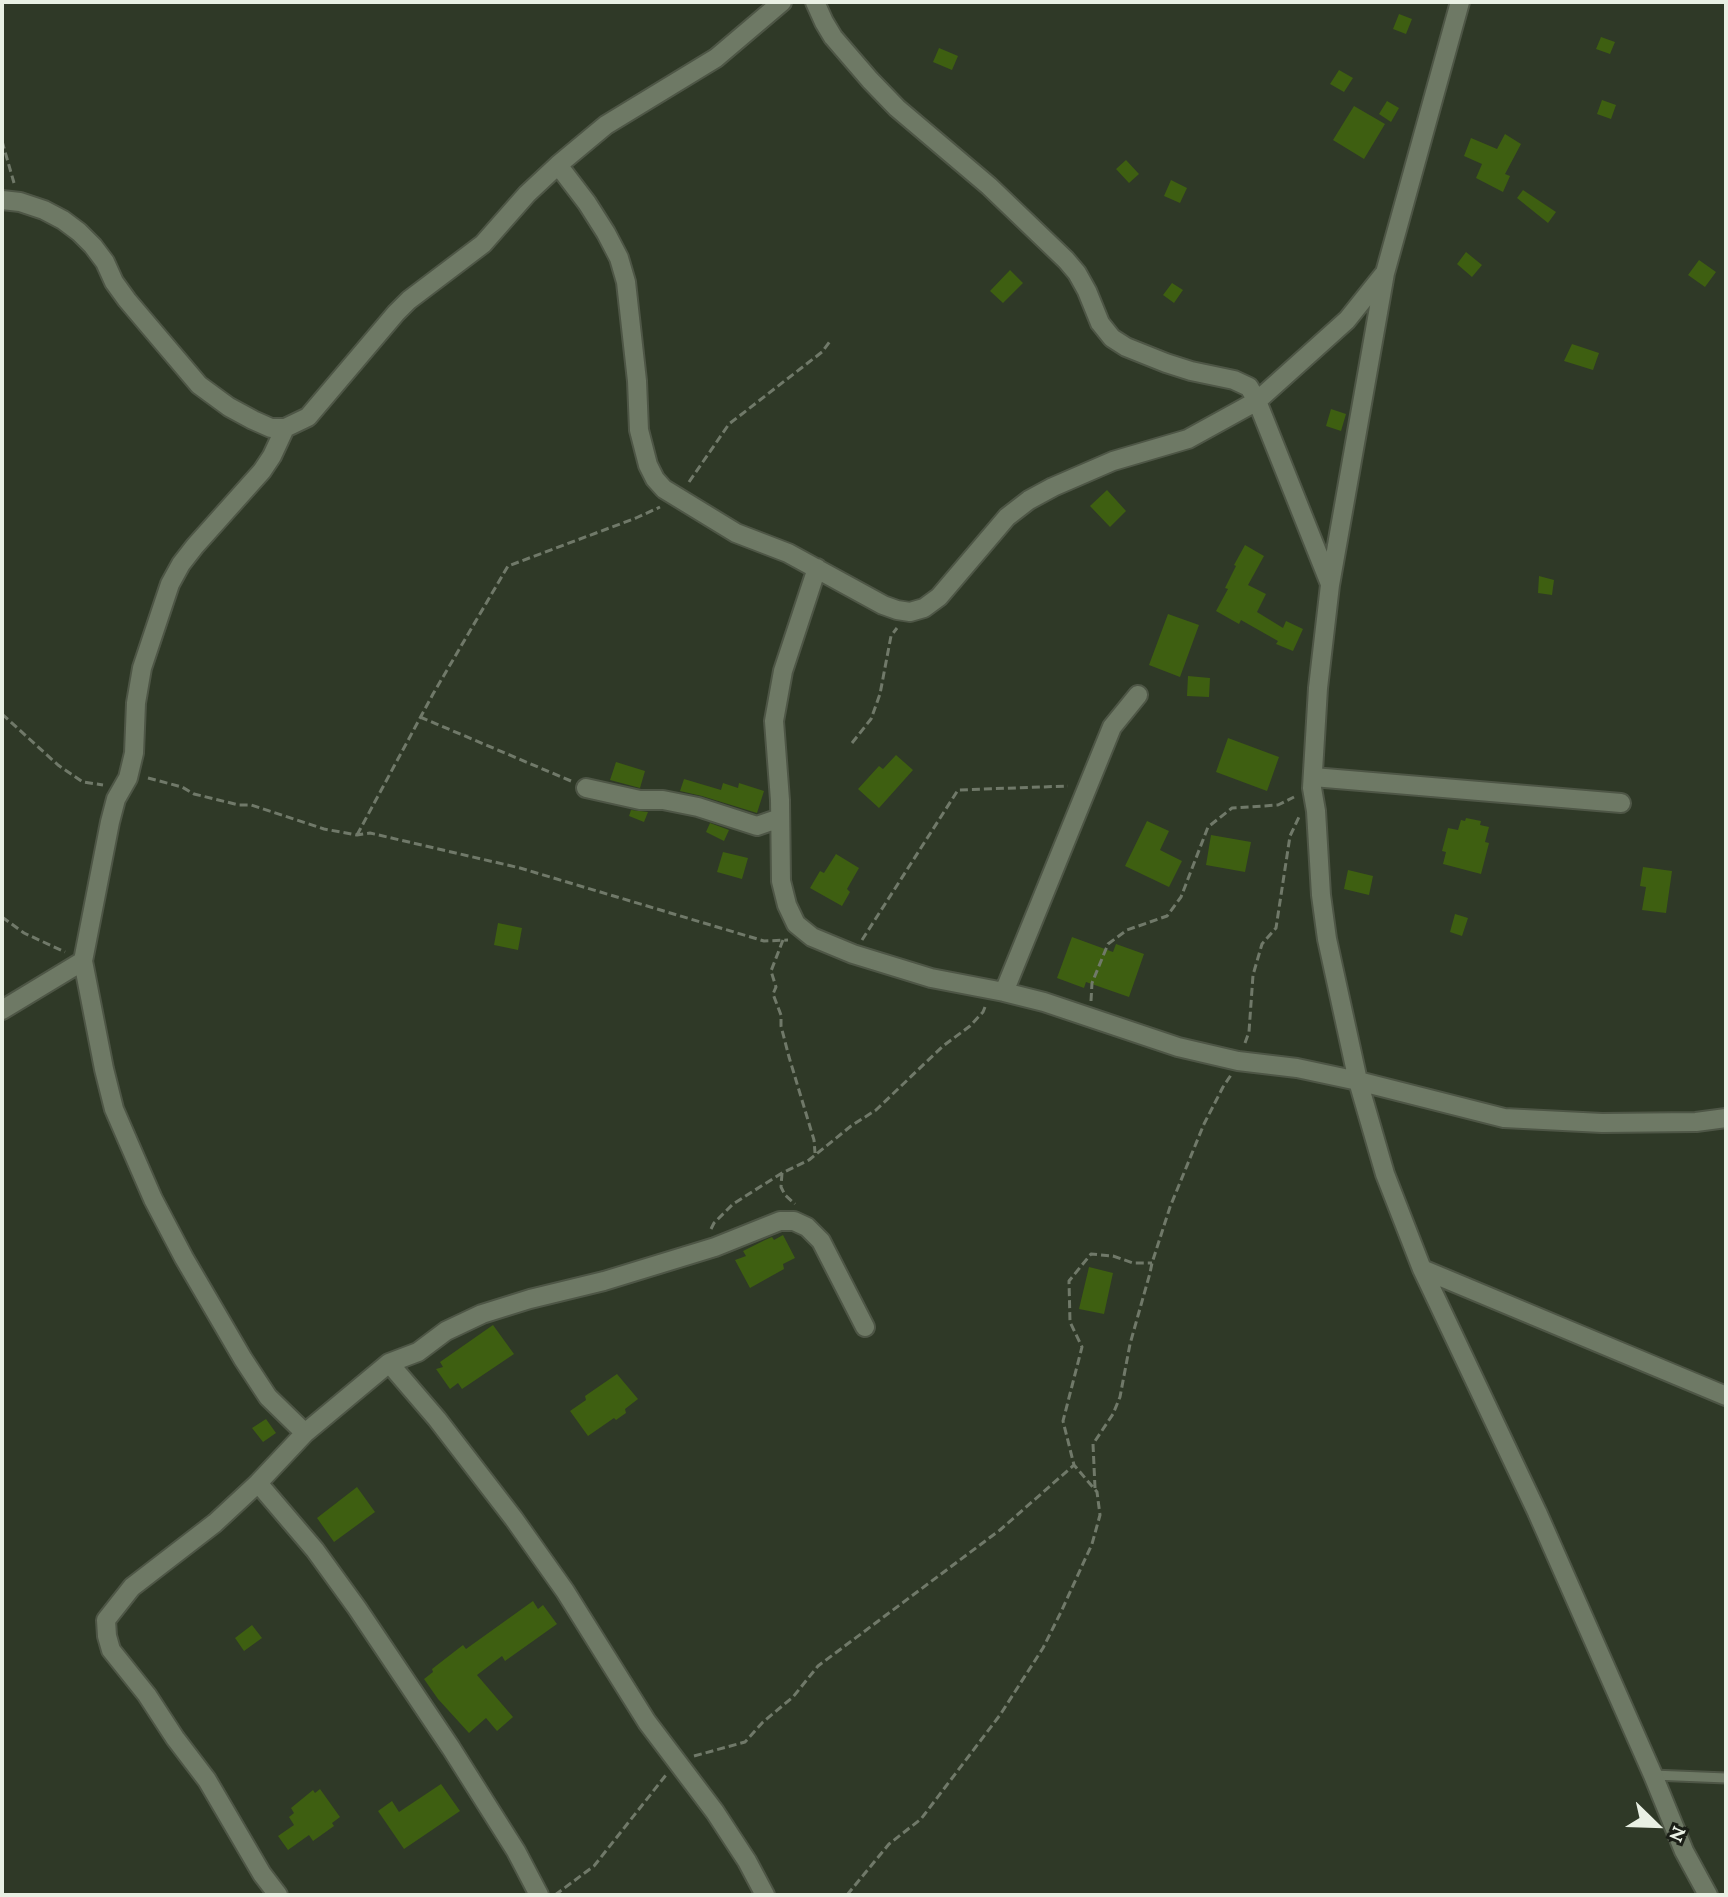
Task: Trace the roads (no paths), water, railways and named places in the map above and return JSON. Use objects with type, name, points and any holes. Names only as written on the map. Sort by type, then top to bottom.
[{"type":"street","points":[[11,201],[44,210],[63,220],[93,246],[127,300],[199,385],[253,420],[271,428],[285,428],[308,417],[403,307],[483,244],[527,194],[558,165],[606,125],[716,58],[782,2]]},
{"type":"street","points":[[815,2],[833,37],[897,108],[989,186],[1066,260],[1077,273],[1100,323],[1112,338],[1126,347],[1179,367],[1234,380],[1249,387],[1330,585]]},
{"type":"street","points":[[1460,2],[1385,273],[1330,585],[1318,688],[1312,783],[1321,895],[1327,939],[1358,1081],[1385,1174],[1422,1269],[1537,1512],[1684,1851],[1708,1895]]},
{"type":"street","points":[[558,165],[587,203],[619,258],[626,282],[639,430],[655,479],[664,489],[736,533],[788,553],[883,605],[910,612],[924,608],[939,597],[1007,517],[1029,500],[1113,461],[1188,439],[1257,401],[1347,320],[1385,273]]},
{"type":"street","points":[[285,428],[262,471],[195,546],[170,584],[142,668],[136,703],[134,753],[110,822],[83,961],[114,1109],[153,1199],[184,1258],[260,1385],[305,1433]]},
{"type":"street","points":[[817,568],[783,671],[776,703],[774,739],[778,764],[781,881],[796,924],[812,937],[853,954],[931,978],[1044,1002],[1178,1047],[1238,1061],[1297,1068],[1358,1081],[1504,1118],[1602,1123],[1696,1122],[1726,1118]]},
{"type":"street","points":[[998,990],[1112,727],[1138,695]]},
{"type":"street","points":[[1312,783],[1621,803]]},
{"type":"street","points":[[586,788],[640,800],[663,800],[698,807],[757,826],[780,818]]},
{"type":"street","points":[[2,1010],[83,961]]},
{"type":"street","points":[[278,1895],[262,1874],[207,1780],[111,1650],[106,1620],[132,1587],[215,1523],[305,1433],[389,1363],[418,1352],[446,1331],[482,1314],[715,1247],[780,1221],[794,1221],[807,1227],[821,1241],[865,1327]]},
{"type":"street","points":[[1422,1269],[1726,1396]]},
{"type":"street","points":[[389,1363],[437,1419],[565,1591],[647,1722],[723,1824],[765,1895]]},
{"type":"street","points":[[258,1483],[315,1550],[357,1608],[502,1828],[539,1895]]},
{"type":"lane","points":[[1653,1775],[1726,1778]]}]
